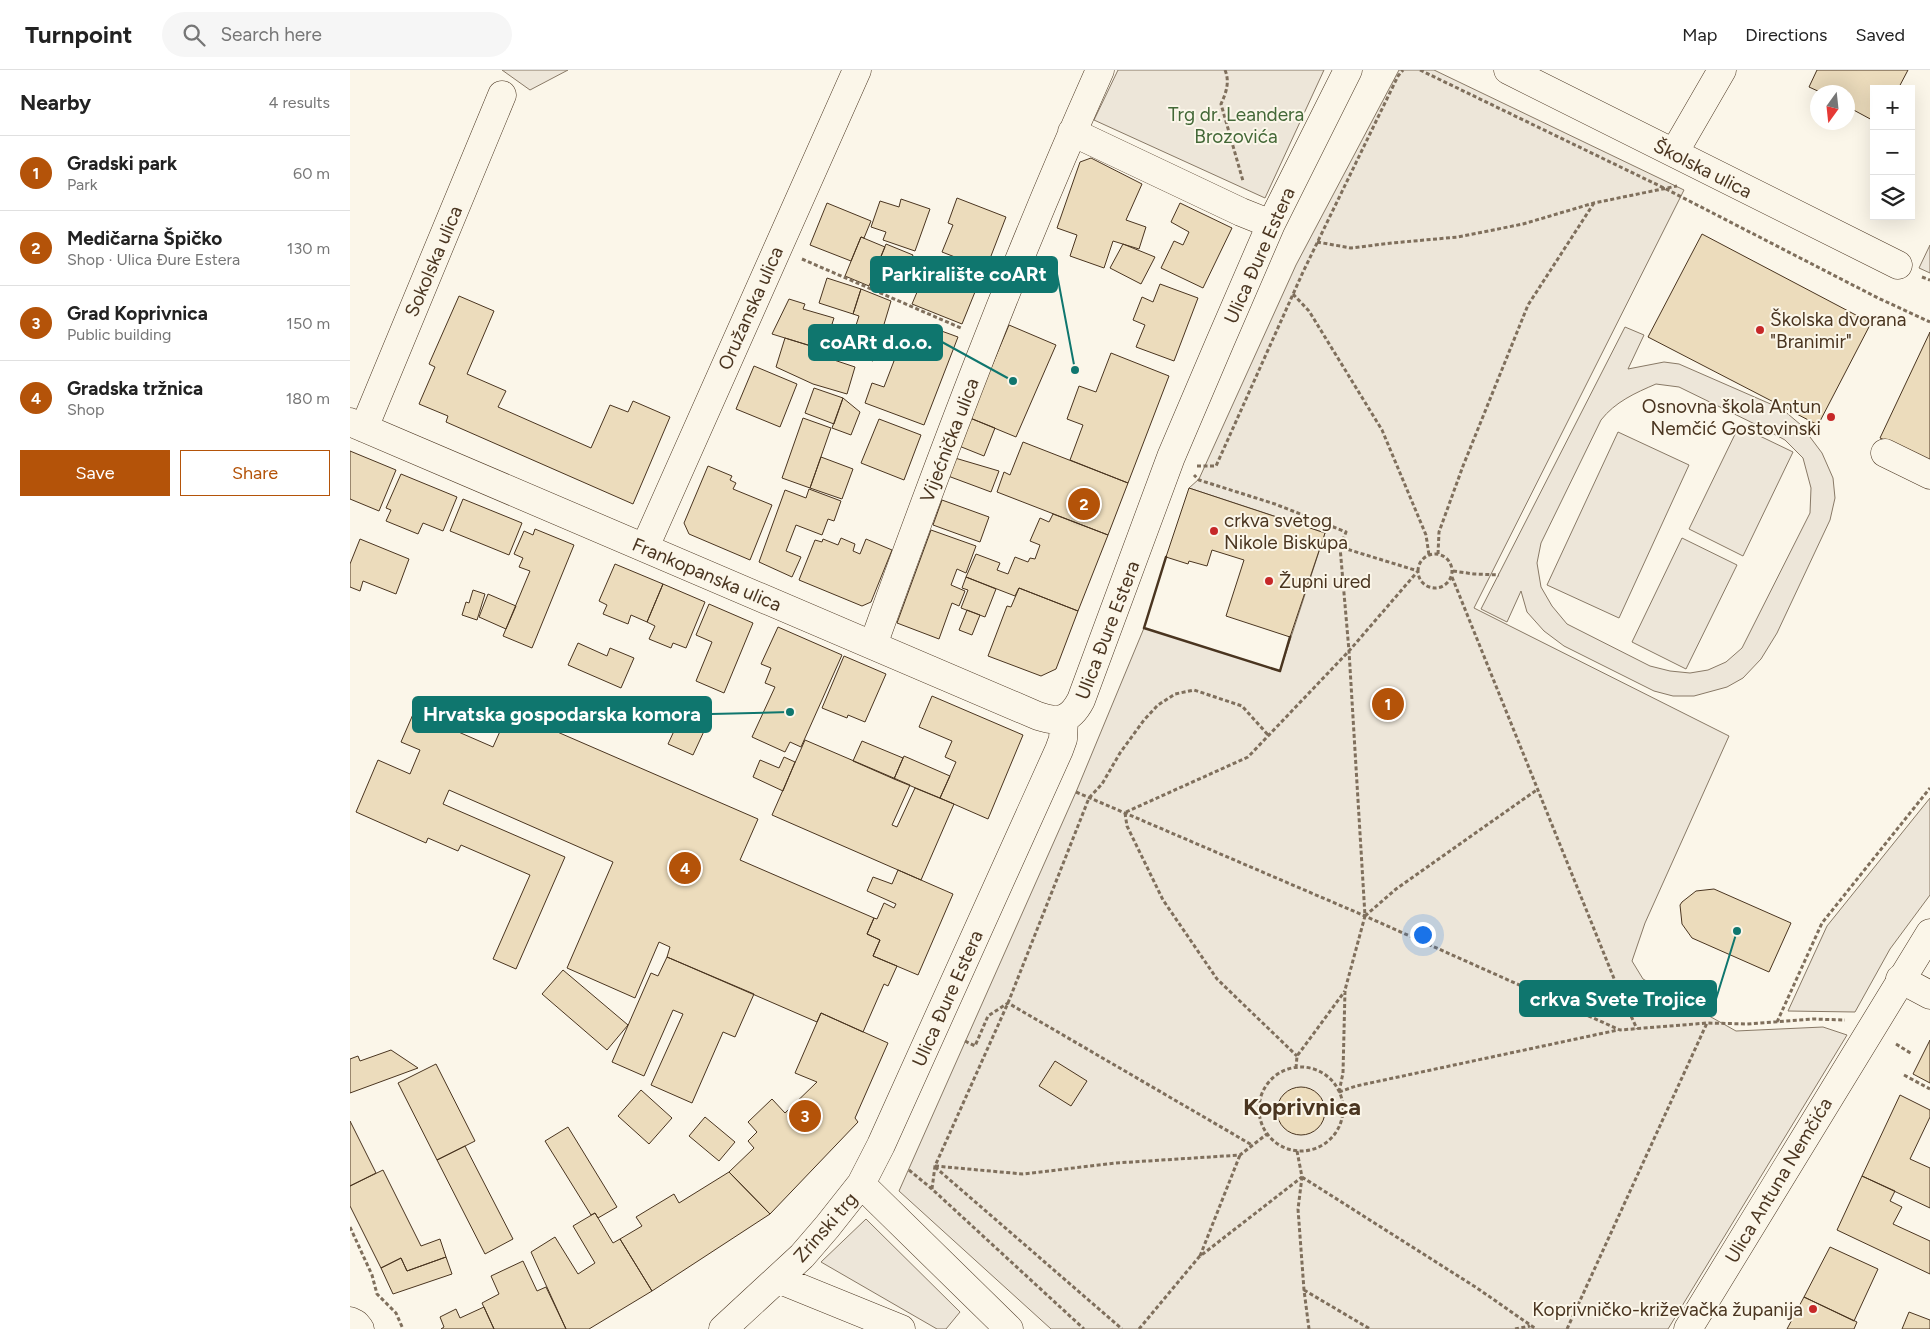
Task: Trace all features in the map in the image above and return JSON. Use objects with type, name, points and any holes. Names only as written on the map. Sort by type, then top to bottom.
[{"type":"street","name":"Oružanska ulica","points":[[645,547],[856,70]]},
{"type":"street","name":"Vijećnička ulica","points":[[872,645],[987,339],[1072,132],[1100,70]]},
{"type":"street","name":"Ulica Đure Estera","points":[[861,1184],[881,1145],[1059,750],[1063,739],[1064,719],[1076,710],[1082,700],[1171,457],[1271,224],[1348,70]]},
{"type":"street","name":"Školska ulica","points":[[1508,70],[1898,265]]},
{"type":"street","points":[[1674,153],[1722,70]]},
{"type":"street","name":"Sokolska ulica","points":[[357,425],[502,95]]},
{"type":"street","points":[[1072,132],[1271,224]]},
{"type":"street","name":"Frankopanska ulica","points":[[357,425],[1038,716],[1047,719],[1064,719]]},
{"type":"street","points":[[1885,453],[1930,474]]},
{"type":"street","name":"Ulica Antuna Nemčića","points":[[1688,1329],[1930,933]]},
{"type":"street","points":[[1900,980],[1930,995]]},
{"type":"street","name":"Zrinski trg","points":[[901,1329],[778,1279],[827,1227],[861,1184],[1009,1329]]},
{"type":"street","points":[[723,1329],[778,1279]]},
{"type":"street","points":[[350,1321],[360,1329]]},
{"type":"path","points":[[1225,70],[1228,77],[1227,91],[1221,104],[1248,198],[1242,212]]},
{"type":"path","points":[[1188,466],[1216,466],[1317,242],[1398,76],[1403,70]]},
{"type":"path","points":[[1420,70],[1666,189],[1878,298],[1930,322]]},
{"type":"path","points":[[1317,242],[1351,248],[1458,237],[1523,224],[1594,203],[1666,189]]},
{"type":"path","points":[[1438,554],[1439,532],[1528,304],[1594,203]]},
{"type":"path","points":[[797,257],[987,339]]},
{"type":"path","points":[[1293,294],[1309,311],[1382,430],[1426,535],[1429,555]]},
{"type":"path","points":[[1193,473],[1198,480],[1276,504],[1346,532],[1340,547],[1349,651],[1365,916],[1345,990],[1344,1073],[1338,1092]]},
{"type":"path","points":[[1340,547],[1418,572]]},
{"type":"path","points":[[1125,812],[1248,757],[1349,651],[1418,572],[1421,562],[1429,555],[1438,554],[1449,560],[1453,571],[1452,577],[1615,981],[1637,1029]]},
{"type":"path","points":[[1453,571],[1474,574],[1499,574]]},
{"type":"path","points":[[1418,572],[1422,582],[1433,588],[1444,586],[1452,577]]},
{"type":"path","points":[[932,1189],[935,1166],[1008,1003],[1090,798],[1102,784],[1120,752],[1144,720],[1158,706],[1175,694],[1194,690],[1242,706],[1269,736]]},
{"type":"path","points":[[1365,916],[1396,889],[1538,788]]},
{"type":"path","points":[[1777,1023],[1822,922],[1930,788]]},
{"type":"path","points":[[1076,792],[1365,916],[1620,1030]]},
{"type":"path","points":[[1125,812],[1126,826],[1163,900],[1217,979],[1297,1056]]},
{"type":"path","points":[[1296,1068],[1297,1056],[1345,990]]},
{"type":"path","points":[[965,1041],[974,1046],[988,1016],[1008,1003]]},
{"type":"path","points":[[1008,1003],[1252,1145]]},
{"type":"path","points":[[1338,1092],[1356,1086],[1620,1030],[1708,1023],[1777,1023],[1813,1019],[1847,1020],[1912,1054]]},
{"type":"path","points":[[1567,1329],[1708,1023]]},
{"type":"path","points":[[1289,1069],[1316,1070],[1325,1076],[1338,1092],[1342,1102],[1340,1124],[1328,1141],[1318,1147],[1297,1151],[1277,1144],[1267,1134],[1262,1125],[1259,1111],[1260,1097],[1266,1085],[1276,1075],[1289,1069]]},
{"type":"path","points":[[1904,1075],[1930,1089]]},
{"type":"path","points":[[1199,1257],[1240,1155],[1267,1134]]},
{"type":"path","points":[[1297,1151],[1302,1177],[1298,1209],[1309,1329]]},
{"type":"path","points":[[935,1166],[1023,1174],[1116,1163],[1240,1155]]},
{"type":"path","points":[[935,1166],[1122,1329]]},
{"type":"path","points":[[909,1170],[1084,1329]]},
{"type":"path","points":[[1139,1329],[1199,1257],[1302,1177]]},
{"type":"path","points":[[1302,1177],[1477,1288],[1536,1329]]},
{"type":"path","points":[[350,1227],[376,1285],[377,1294],[396,1313],[403,1329]]},
{"type":"path","points":[[1304,1290],[1370,1329]]},
{"type":"path","points":[[1515,1329],[1530,1326]]},
{"type":"green space","points":[[502,70],[568,70],[530,90]]},
{"type":"green space","name":"Trg dr. Leandera Brozovića","points":[[1118,70],[1324,70],[1265,198],[1094,120]]},
{"type":"green space","points":[[1399,70],[1434,70],[1684,190],[1474,608],[1729,736],[1645,923],[1632,961],[1643,979],[1736,1031],[1823,1027],[1847,1035],[1668,1329],[1051,1329],[899,1191],[1076,792],[1144,628],[1280,671],[1325,533],[1189,488],[1199,479],[1296,265]]},
{"type":"green space","points":[[1930,245],[1930,273],[1919,268]]},
{"type":"green space","points":[[1625,327],[1644,335],[1628,369],[1664,362],[1679,364],[1782,409],[1801,425],[1822,453],[1833,478],[1835,498],[1830,520],[1777,633],[1761,659],[1743,678],[1727,687],[1694,696],[1673,696],[1654,691],[1564,646],[1544,631],[1527,612],[1521,591],[1507,622],[1481,609]],"holes":[[[1656,384],[1679,387],[1785,440],[1803,458],[1811,488],[1810,513],[1742,648],[1726,662],[1708,670],[1690,673],[1650,666],[1567,624],[1552,606],[1541,587],[1537,563],[1541,543],[1601,420],[1619,403]]]},
{"type":"green space","points":[[1739,426],[1793,452],[1743,556],[1689,529]]},
{"type":"green space","points":[[1618,432],[1689,465],[1619,618],[1547,585]]},
{"type":"green space","points":[[1682,538],[1737,565],[1686,669],[1632,642]]},
{"type":"green space","points":[[1930,798],[1930,895],[1890,949],[1855,1012],[1788,1011],[1827,926]]},
{"type":"green space","points":[[866,1219],[960,1312],[946,1329],[937,1329],[821,1262]]},
{"type":"building","points":[[1817,70],[1908,70],[1900,85],[1870,85],[1870,119],[1855,111],[1855,85],[1810,85],[1809,87]]},
{"type":"building","points":[[1091,158],[1142,184],[1126,220],[1146,227],[1139,249],[1113,241],[1104,268],[1070,256],[1077,235],[1057,228],[1080,162]]},
{"type":"building","points":[[957,198],[1006,217],[986,269],[942,252],[953,225],[948,223]]},
{"type":"building","points":[[901,199],[930,209],[915,251],[883,240],[886,232],[871,227],[880,201],[899,207]]},
{"type":"building","points":[[827,203],[871,221],[864,238],[861,237],[851,261],[810,245]]},
{"type":"building","points":[[1180,203],[1232,228],[1203,288],[1161,268],[1174,241],[1183,245],[1189,232],[1171,222]]},
{"type":"building","name":"Školska dvorana \"Branimir\"","points":[[1702,234],[1871,323],[1818,425],[1648,337]]},
{"type":"building","points":[[861,237],[885,247],[869,286],[845,276]]},
{"type":"building","points":[[886,244],[913,255],[907,270],[897,265],[888,287],[871,280]]},
{"type":"building","points":[[1123,244],[1155,257],[1141,284],[1110,268]]},
{"type":"building","points":[[925,260],[946,268],[943,273],[955,279],[958,273],[973,279],[971,285],[977,287],[962,324],[912,304],[923,278],[918,276]]},
{"type":"building","points":[[827,278],[861,289],[853,314],[819,303]]},
{"type":"building","points":[[1160,284],[1198,298],[1174,361],[1136,347],[1145,325],[1133,320],[1142,297],[1153,302]]},
{"type":"building","points":[[861,289],[891,301],[873,361],[847,353],[859,316],[853,314]]},
{"type":"building","points":[[459,296],[494,311],[467,374],[506,391],[498,407],[591,448],[610,405],[628,412],[633,401],[670,417],[633,504],[446,422],[448,416],[419,404],[435,367],[429,364]]},
{"type":"building","points":[[789,299],[805,304],[803,309],[834,318],[832,324],[842,327],[835,347],[826,344],[824,350],[772,334]]},
{"type":"building","points":[[1009,325],[1056,345],[1016,437],[970,418]]},
{"type":"building","points":[[936,329],[958,337],[924,425],[865,403],[872,383],[884,387],[894,361],[883,357],[890,338],[901,342],[905,330],[931,340]]},
{"type":"building","points":[[1930,332],[1930,461],[1880,438]]},
{"type":"building","points":[[785,338],[824,350],[822,356],[855,367],[847,394],[813,384],[776,367]]},
{"type":"building","points":[[1111,353],[1169,376],[1128,483],[1070,460],[1083,425],[1067,419],[1079,386],[1096,392]]},
{"type":"building","points":[[754,366],[797,384],[780,427],[736,409]]},
{"type":"building","points":[[814,388],[843,398],[834,424],[805,413]]},
{"type":"building","points":[[843,398],[860,412],[851,435],[832,428]]},
{"type":"building","points":[[803,418],[831,428],[810,488],[782,478]]},
{"type":"building","points":[[970,418],[995,428],[984,456],[959,446]]},
{"type":"building","points":[[879,419],[921,435],[904,480],[861,463]]},
{"type":"building","points":[[1023,442],[1128,483],[1108,535],[997,492],[1004,472],[1010,475]]},
{"type":"building","points":[[350,451],[396,470],[379,511],[350,499]]},
{"type":"building","points":[[821,457],[853,469],[842,499],[810,488]]},
{"type":"building","points":[[955,458],[999,471],[991,492],[948,476]]},
{"type":"building","points":[[708,466],[732,476],[730,480],[736,483],[733,489],[772,505],[750,560],[689,534],[684,523]]},
{"type":"building","points":[[401,474],[457,497],[443,531],[423,523],[418,534],[386,521],[391,510],[386,508]]},
{"type":"building","points":[[1189,488],[1325,533],[1290,637],[1226,616],[1244,560],[1212,550],[1207,566],[1189,561],[1188,564],[1166,557]]},
{"type":"building","points":[[809,489],[841,501],[834,521],[828,519],[822,535],[796,525],[786,551],[801,557],[792,577],[759,562],[785,490],[806,498]]},
{"type":"building","points":[[463,499],[522,523],[509,555],[450,531]]},
{"type":"building","points":[[942,500],[989,517],[980,542],[933,525]]},
{"type":"building","points":[[1053,514],[1108,535],[1078,611],[1019,588],[1015,596],[966,577],[976,554],[1000,563],[997,570],[1008,574],[1015,557],[1028,562],[1030,558],[1035,559],[1040,545],[1030,541],[1040,518],[1049,522]]},
{"type":"building","points":[[535,529],[574,545],[532,648],[503,636],[530,571],[519,567],[523,558],[514,554],[524,531],[533,535]]},
{"type":"building","points":[[931,530],[976,546],[966,573],[957,569],[951,585],[965,591],[959,606],[952,603],[939,639],[897,623]]},
{"type":"building","points":[[841,538],[855,544],[853,551],[860,554],[866,539],[892,550],[871,602],[862,606],[799,580],[815,540],[822,542],[823,539],[838,545]]},
{"type":"building","points":[[360,539],[409,559],[396,594],[363,581],[360,591],[350,587],[350,564]]},
{"type":"building","points":[[615,564],[663,584],[647,622],[631,615],[628,624],[603,614],[607,605],[599,601]]},
{"type":"building","points":[[966,577],[996,589],[985,617],[961,608],[968,590],[962,588]]},
{"type":"building","points":[[663,584],[705,602],[686,648],[673,643],[671,648],[649,639],[655,626],[647,622]]},
{"type":"building","points":[[1019,588],[1078,611],[1056,669],[1041,676],[988,656],[1007,606],[1011,607]]},
{"type":"building","points":[[473,590],[485,594],[477,620],[462,615],[466,602],[469,603]]},
{"type":"building","points":[[488,594],[516,606],[506,629],[479,617]]},
{"type":"building","points":[[709,604],[753,623],[724,693],[696,681],[712,642],[696,635]]},
{"type":"building","points":[[967,610],[980,615],[972,635],[959,630]]},
{"type":"building","points":[[778,627],[842,655],[801,747],[790,742],[785,752],[752,737],[775,687],[765,683],[771,668],[761,664]]},
{"type":"building","points":[[578,643],[607,656],[610,648],[634,658],[621,688],[568,665]]},
{"type":"building","points":[[844,656],[886,674],[865,722],[848,715],[847,718],[822,708]]},
{"type":"building","points":[[932,696],[1023,735],[988,819],[940,798],[956,762],[945,757],[952,741],[919,727]]},
{"type":"building","points":[[417,705],[451,720],[447,727],[493,747],[509,711],[758,819],[740,860],[874,918],[867,934],[880,940],[873,956],[897,966],[888,986],[884,984],[863,1032],[821,1013],[817,1022],[667,957],[670,947],[659,942],[635,998],[567,968],[613,862],[449,790],[443,804],[565,857],[516,969],[493,959],[530,875],[461,845],[458,851],[428,838],[426,843],[356,812],[378,760],[410,774],[420,750],[401,742]]},
{"type":"building","points":[[680,718],[705,729],[693,755],[668,744]]},
{"type":"building","points":[[805,740],[910,785],[892,825],[897,827],[915,788],[954,804],[921,880],[772,815]]},
{"type":"building","points":[[862,741],[903,758],[894,779],[853,761]]},
{"type":"building","points":[[904,756],[950,776],[940,798],[894,779]]},
{"type":"building","points":[[784,757],[795,762],[783,791],[753,777],[760,760],[779,768]]},
{"type":"building","points":[[898,870],[953,894],[918,975],[873,956],[880,940],[867,934],[874,918],[877,919],[884,903],[894,908],[896,904],[867,891],[873,877],[892,884]]},
{"type":"building","points":[[1714,889],[1791,923],[1769,972],[1692,938],[1682,924],[1680,905],[1682,902],[1696,891]]},
{"type":"building","points":[[667,957],[754,994],[735,1037],[723,1032],[692,1103],[651,1085],[683,1014],[673,1010],[644,1076],[612,1062],[651,973],[658,976]]},
{"type":"building","points":[[563,970],[628,1025],[607,1050],[542,994]]},
{"type":"building","points":[[821,1013],[888,1043],[855,1118],[858,1122],[770,1214],[729,1172],[754,1148],[748,1141],[757,1132],[748,1122],[772,1099],[785,1113],[817,1082],[795,1073]]},
{"type":"building","points":[[1930,1040],[1930,1083],[1913,1074]]},
{"type":"building","points":[[391,1050],[418,1068],[350,1093],[350,1059],[358,1056],[360,1061]]},
{"type":"building","points":[[1055,1061],[1087,1081],[1071,1106],[1039,1086]]},
{"type":"building","points":[[436,1064],[475,1141],[437,1160],[398,1083]]},
{"type":"building","points":[[1301,1087],[1310,1089],[1318,1094],[1323,1102],[1325,1111],[1323,1120],[1318,1128],[1310,1133],[1301,1135],[1292,1133],[1284,1128],[1279,1120],[1277,1111],[1279,1102],[1284,1094],[1292,1089]]},
{"type":"building","points":[[641,1090],[672,1118],[649,1144],[618,1116]]},
{"type":"building","points":[[1900,1095],[1930,1110],[1930,1117],[1910,1159],[1930,1168],[1930,1208],[1862,1176]]},
{"type":"building","points":[[705,1117],[735,1142],[719,1161],[689,1136]]},
{"type":"building","points":[[350,1121],[376,1173],[350,1186]]},
{"type":"building","points":[[568,1127],[617,1207],[598,1218],[595,1213],[591,1215],[545,1141]]},
{"type":"building","points":[[465,1146],[513,1239],[485,1254],[437,1160]]},
{"type":"building","points":[[383,1170],[421,1246],[440,1239],[446,1257],[407,1271],[401,1258],[381,1268],[350,1206],[350,1186]]},
{"type":"building","points":[[729,1172],[770,1214],[652,1291],[620,1239],[642,1226],[636,1217],[674,1194],[679,1203]]},
{"type":"building","points":[[1862,1176],[1895,1191],[1890,1201],[1902,1207],[1893,1224],[1930,1241],[1930,1274],[1837,1230]]},
{"type":"building","points":[[595,1213],[613,1243],[620,1239],[652,1291],[589,1329],[566,1329],[531,1252],[555,1237],[578,1274],[595,1263],[573,1226]]},
{"type":"building","points":[[1830,1247],[1878,1269],[1854,1321],[1804,1297]]},
{"type":"building","points":[[446,1257],[452,1274],[393,1294],[381,1268],[401,1258],[407,1271]]},
{"type":"building","points":[[523,1261],[537,1291],[546,1287],[566,1329],[494,1329],[482,1303],[499,1294],[491,1276]]},
{"type":"building","name":"Koprivničko-križevačka županija","points":[[1804,1297],[1857,1322],[1854,1329],[1787,1329]]},
{"type":"building","points":[[484,1307],[494,1329],[441,1329],[444,1327],[440,1317],[456,1309],[460,1318]]},
{"type":"building","points":[[1909,1312],[1930,1320],[1930,1329],[1902,1329]]},
{"type":"wall","points":[[1166,557],[1144,628],[1280,671],[1290,637]]},
{"type":"place","name":"Školska dvorana \"Branimir\"","points":[[1760,330]]},
{"type":"place","name":"Parkiralište coARt","points":[[1075,370]]},
{"type":"place","name":"coARt d.o.o.","points":[[1013,381]]},
{"type":"place","name":"Osnovna škola Antun Nemčić Gostovinski","points":[[1831,417]]},
{"type":"place","name":"Medičarna Špičko","points":[[1084,504]]},
{"type":"place","name":"crkva svetog Nikole Biskupa","points":[[1214,531]]},
{"type":"place","name":"Župni ured","points":[[1269,581]]},
{"type":"place","name":"Gradski park","points":[[1388,704]]},
{"type":"place","name":"Hrvatska gospodarska komora","points":[[790,712]]},
{"type":"place","name":"Gradska tržnica","points":[[685,868]]},
{"type":"place","name":"crkva Svete Trojice","points":[[1737,931]]},
{"type":"place","name":"Grad Koprivnica","points":[[805,1116]]},
{"type":"place","name":"Koprivničko-križevačka županija","points":[[1813,1309]]},
{"type":"district","name":"Koprivnica","points":[[1302,1107]]}]
